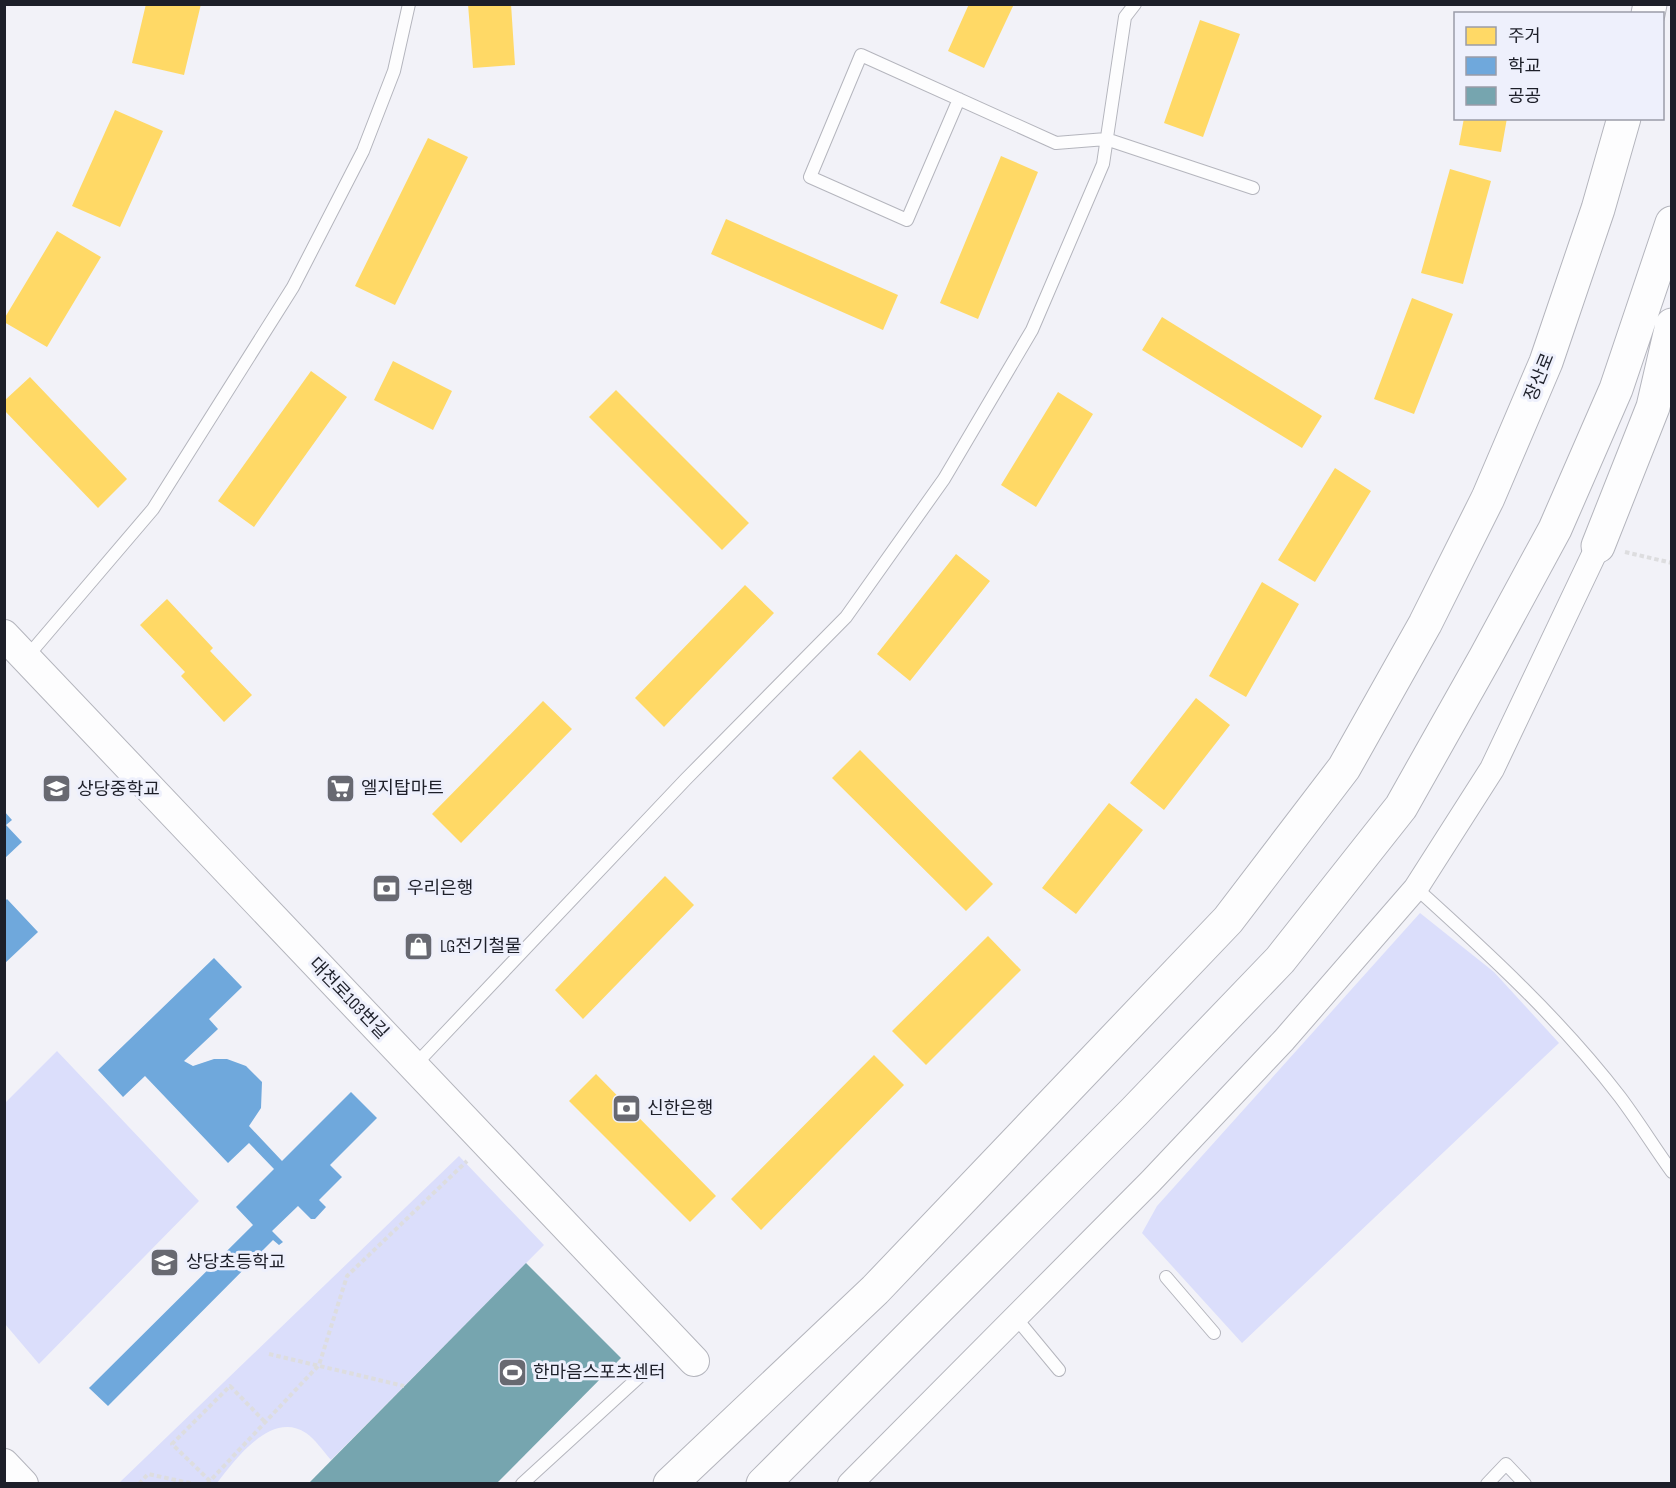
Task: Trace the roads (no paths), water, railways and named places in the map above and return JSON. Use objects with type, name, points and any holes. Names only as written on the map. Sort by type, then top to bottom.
[{"type":"highway","name":"장산로","points":[[670,1484],[875,1290],[1228,920],[1344,768],[1425,624],[1488,498],[1546,362],[1598,210],[1623,120]]},
{"type":"highway","points":[[1670,227],[1671,299]]},
{"type":"highway","points":[[763,1484],[1134,1112],[1280,960],[1401,807],[1555,529],[1616,389],[1670,227]]},
{"type":"highway","points":[[1598,546],[1653,407],[1671,325]]},
{"type":"street","points":[[850,1484],[1151,1180],[1284,1040],[1416,888],[1492,769],[1598,546]]},
{"type":"street","name":"대천로103번길","points":[[4,635],[694,1361]]},
{"type":"street","points":[[5,1465],[23,1484]]},
{"type":"lane","points":[[26,658],[153,510],[293,287],[363,151],[394,71],[410,4]]},
{"type":"lane","points":[[414,1066],[686,779],[846,617],[944,479],[1032,330],[1103,164],[1125,17],[1135,4]]},
{"type":"lane","points":[[959,99],[908,220],[810,177],[861,55],[959,99],[1056,143],[1106,139],[1253,188]]},
{"type":"lane","points":[[1416,888],[1495,959],[1558,1025],[1620,1097],[1671,1172]]},
{"type":"lane","points":[[1166,1277],[1214,1333]]},
{"type":"lane","points":[[1016,1318],[1059,1370]]},
{"type":"lane","points":[[522,1484],[639,1377]]},
{"type":"lane","points":[[1487,1484],[1506,1464],[1526,1484]]},
{"type":"place","name":"엘지탑마트","points":[[340,788]]},
{"type":"place","name":"상당중학교","points":[[56,789]]},
{"type":"place","name":"우리은행","points":[[386,888]]},
{"type":"place","name":"LG전기철물","points":[[419,946]]},
{"type":"place","name":"신한은행","points":[[626,1108]]},
{"type":"place","name":"상당초등학교","points":[[165,1262]]},
{"type":"place","name":"한마음스포츠센터","points":[[512,1372]]}]
